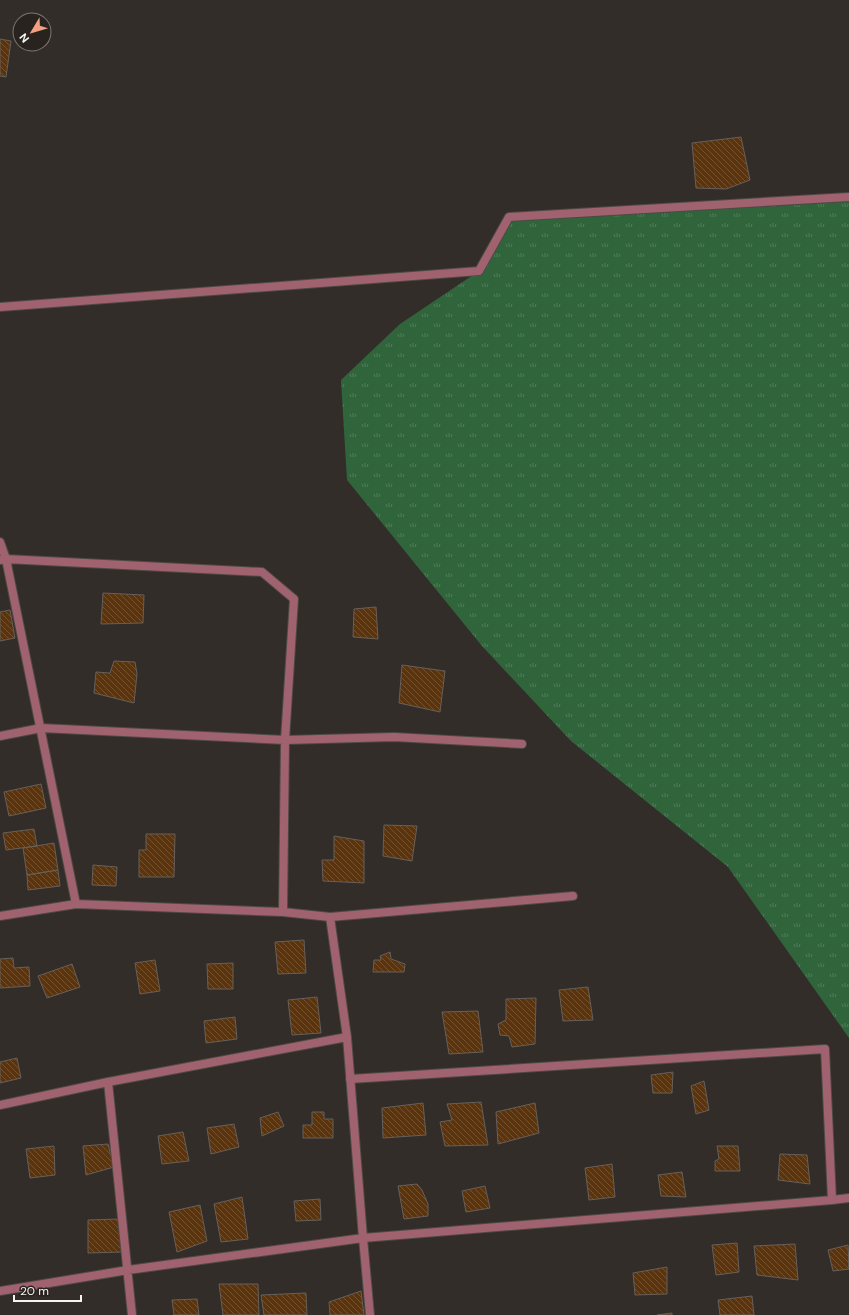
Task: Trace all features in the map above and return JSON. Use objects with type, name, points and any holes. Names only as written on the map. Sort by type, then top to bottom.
[{"type":"street","points":[[0,307],[479,271],[508,218],[849,197]]},
{"type":"street","points":[[0,542],[41,728],[76,904]]},
{"type":"street","points":[[3,559],[262,572],[294,599],[285,740],[283,912]]},
{"type":"street","points":[[0,736],[41,728],[285,740],[394,737],[522,744]]},
{"type":"street","points":[[0,916],[76,904],[283,912],[330,918],[573,896]]},
{"type":"street","points":[[330,918],[347,1037],[362,1238],[370,1315]]},
{"type":"street","points":[[0,1105],[108,1082],[347,1037]]},
{"type":"street","points":[[350,1079],[825,1049],[832,1200]]},
{"type":"street","points":[[108,1082],[132,1315]]},
{"type":"street","points":[[0,1291],[128,1270],[362,1238],[849,1198]]},
{"type":"green space","points":[[849,197],[849,1038],[728,867],[571,741],[482,646],[347,480],[341,380],[400,324],[479,271],[509,217]]},
{"type":"building","points":[[0,39],[11,41],[6,77],[0,76]]},
{"type":"building","points":[[741,137],[750,180],[726,189],[696,188],[692,143]]},
{"type":"building","points":[[103,593],[144,595],[143,623],[101,624]]},
{"type":"building","points":[[376,607],[378,639],[353,637],[354,609]]},
{"type":"building","points":[[10,610],[15,638],[0,641],[0,612]]},
{"type":"building","points":[[114,661],[135,662],[137,674],[134,703],[94,693],[96,672],[110,673]]},
{"type":"building","points":[[402,665],[445,671],[440,712],[399,703]]},
{"type":"building","points":[[41,784],[46,808],[9,816],[4,792]]},
{"type":"building","points":[[384,825],[417,826],[412,861],[383,856]]},
{"type":"building","points":[[34,829],[37,846],[6,850],[3,833]]},
{"type":"building","points":[[146,834],[175,834],[174,877],[139,877],[139,850],[146,850]]},
{"type":"building","points":[[334,836],[364,841],[364,883],[323,881],[322,860],[334,860]]},
{"type":"building","points":[[54,843],[58,870],[27,875],[23,848]]},
{"type":"building","points":[[93,865],[117,867],[116,886],[92,885]]},
{"type":"building","points":[[58,870],[60,886],[28,890],[27,875]]},
{"type":"building","points":[[304,940],[306,973],[278,974],[275,942]]},
{"type":"building","points":[[390,952],[391,959],[405,964],[404,972],[373,972],[374,960],[381,960],[380,956]]},
{"type":"building","points":[[13,958],[14,968],[29,967],[30,986],[0,988],[0,959]]},
{"type":"building","points":[[155,960],[160,991],[140,994],[135,963]]},
{"type":"building","points":[[233,963],[233,989],[208,989],[207,964]]},
{"type":"building","points":[[72,964],[80,987],[47,998],[38,976]]},
{"type":"building","points":[[588,987],[593,1020],[563,1021],[559,990]]},
{"type":"building","points":[[317,997],[321,1033],[292,1035],[288,1000]]},
{"type":"building","points":[[536,998],[535,1044],[512,1047],[509,1036],[500,1035],[498,1024],[506,1020],[506,999]]},
{"type":"building","points":[[478,1011],[483,1052],[449,1054],[442,1012]]},
{"type":"building","points":[[235,1017],[237,1039],[206,1043],[204,1021]]},
{"type":"building","points":[[17,1058],[21,1078],[0,1083],[0,1062]]},
{"type":"building","points":[[673,1072],[672,1093],[653,1093],[651,1075]]},
{"type":"building","points":[[704,1081],[709,1110],[696,1114],[691,1086]]},
{"type":"building","points":[[481,1102],[488,1145],[445,1146],[440,1122],[452,1120],[447,1104]]},
{"type":"building","points":[[423,1103],[426,1135],[383,1138],[382,1108]]},
{"type":"building","points":[[535,1103],[539,1133],[498,1144],[496,1112]]},
{"type":"building","points":[[278,1112],[284,1126],[262,1136],[260,1118]]},
{"type":"building","points":[[312,1112],[324,1112],[324,1119],[333,1119],[333,1138],[303,1138],[303,1125],[312,1125]]},
{"type":"building","points":[[234,1124],[239,1147],[211,1154],[207,1128]]},
{"type":"building","points":[[183,1132],[189,1161],[162,1164],[158,1136]]},
{"type":"building","points":[[108,1144],[114,1167],[86,1175],[83,1146]]},
{"type":"building","points":[[54,1146],[55,1175],[30,1178],[26,1149]]},
{"type":"building","points":[[717,1146],[738,1146],[740,1171],[715,1171],[715,1161],[719,1159]]},
{"type":"building","points":[[780,1154],[807,1155],[810,1184],[778,1180]]},
{"type":"building","points":[[612,1164],[615,1197],[589,1200],[585,1168]]},
{"type":"building","points":[[682,1172],[686,1197],[661,1196],[658,1175]]},
{"type":"building","points":[[417,1184],[422,1190],[428,1204],[428,1216],[404,1219],[398,1186]]},
{"type":"building","points":[[485,1186],[490,1208],[466,1212],[462,1191]]},
{"type":"building","points":[[242,1197],[248,1239],[221,1242],[214,1204]]},
{"type":"building","points":[[320,1199],[321,1220],[296,1221],[294,1201]]},
{"type":"building","points":[[200,1205],[207,1241],[177,1252],[169,1212]]},
{"type":"building","points":[[119,1219],[123,1252],[88,1253],[88,1220]]},
{"type":"building","points":[[737,1243],[739,1272],[716,1275],[712,1245]]},
{"type":"building","points":[[795,1244],[798,1280],[757,1275],[754,1246]]},
{"type":"building","points":[[848,1245],[849,1269],[833,1271],[828,1250]]},
{"type":"building","points":[[667,1267],[667,1294],[635,1295],[633,1273]]},
{"type":"building","points":[[219,1284],[258,1284],[259,1315],[223,1315]]},
{"type":"building","points":[[361,1291],[364,1315],[330,1315],[329,1302]]},
{"type":"building","points":[[306,1293],[307,1315],[264,1315],[261,1295]]},
{"type":"building","points":[[752,1296],[754,1315],[720,1315],[718,1300]]},
{"type":"building","points":[[197,1299],[199,1315],[174,1315],[172,1300]]},
{"type":"building","points":[[672,1313],[672,1315],[657,1315]]}]
